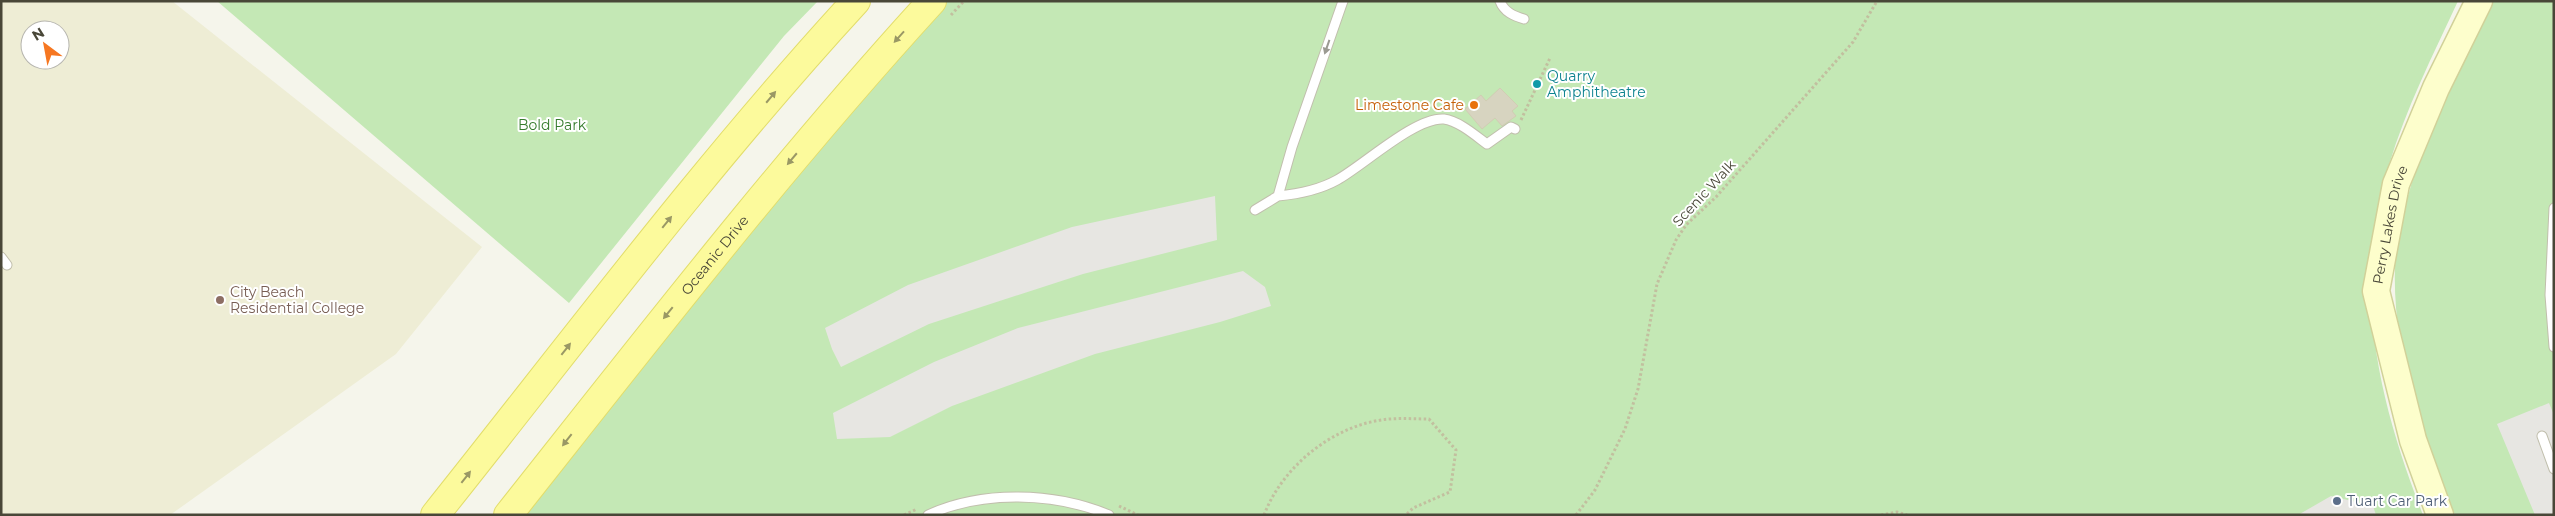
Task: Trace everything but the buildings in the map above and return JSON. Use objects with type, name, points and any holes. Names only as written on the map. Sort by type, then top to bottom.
[{"type":"main road","points":[[435,515],[670,217],[801,60],[856,1]]},
{"type":"main road","name":"Oceanic Drive","points":[[508,515],[777,177],[852,88],[932,1]]},
{"type":"street","name":"Perry Lakes Drive","points":[[2440,515],[2413,440],[2376,291],[2396,184],[2436,88],[2479,1]]},
{"type":"lane","points":[[1278,196],[1292,147],[1343,1]]},
{"type":"lane","points":[[1500,1],[1503,8],[1514,16],[1524,19]]},
{"type":"lane","points":[[1256,210],[1278,196],[1313,190],[1335,181],[1397,138],[1420,125],[1444,119],[1463,127],[1487,144],[1511,127],[1515,129]]},
{"type":"lane","points":[[2554,208],[2550,295],[2554,347]]},
{"type":"lane","points":[[1,258],[7,265]]},
{"type":"lane","points":[[2542,436],[2554,469]]},
{"type":"lane","points":[[928,515],[942,509],[980,500],[1021,498],[1054,500],[1090,507],[1109,515]]},
{"type":"path","name":"Scenic Walk","points":[[1576,515],[1599,483],[1625,429],[1638,389],[1657,284],[1676,240],[1686,225],[1716,197],[1853,42],[1877,1]]},
{"type":"path","points":[[1515,129],[1550,58]]},
{"type":"path","points":[[1264,515],[1268,504],[1289,473],[1318,446],[1351,428],[1389,419],[1429,418],[1456,450],[1450,492],[1413,508],[1406,515]]},
{"type":"path","points":[[1880,515],[1897,512],[1907,515]]},
{"type":"shaded area","name":"City Beach Residential College","points":[[1,1],[172,1],[482,247],[396,354],[170,515],[1,515]]},
{"type":"shaded area","points":[[1215,196],[1217,240],[1083,274],[929,324],[841,367],[832,349],[825,328],[908,285],[1072,227]]},
{"type":"shaded area","points":[[1243,271],[1265,287],[1271,306],[1220,322],[1095,354],[952,406],[890,437],[837,439],[833,413],[934,362],[1018,328]]},
{"type":"shaded area","points":[[2549,403],[2554,415],[2554,515],[2535,515],[2497,424]]},
{"type":"shaded area","name":"Tuart Car Park","points":[[2331,496],[2373,506],[2376,515],[2298,515]]},
{"type":"green space","name":"Bold Park","points":[[217,1],[818,1],[784,36],[569,303]]},
{"type":"green space","points":[[945,1],[2458,1],[2403,123],[2389,165],[2378,210],[2372,255],[2371,299],[2382,386],[2393,429],[2423,515],[519,515],[664,332]]},
{"type":"green space","points":[[2491,1],[2554,1],[2554,515],[2455,515],[2441,482],[2417,412],[2407,377],[2400,341],[2396,305],[2395,268],[2401,218],[2435,121]]},
{"type":"place","name":"Quarry Amphitheatre","points":[[1537,84]]},
{"type":"place","name":"Limestone Cafe","points":[[1474,105]]},
{"type":"place","name":"City Beach Residential College","points":[[220,300]]},
{"type":"place","name":"Tuart Car Park","points":[[2337,501]]}]
